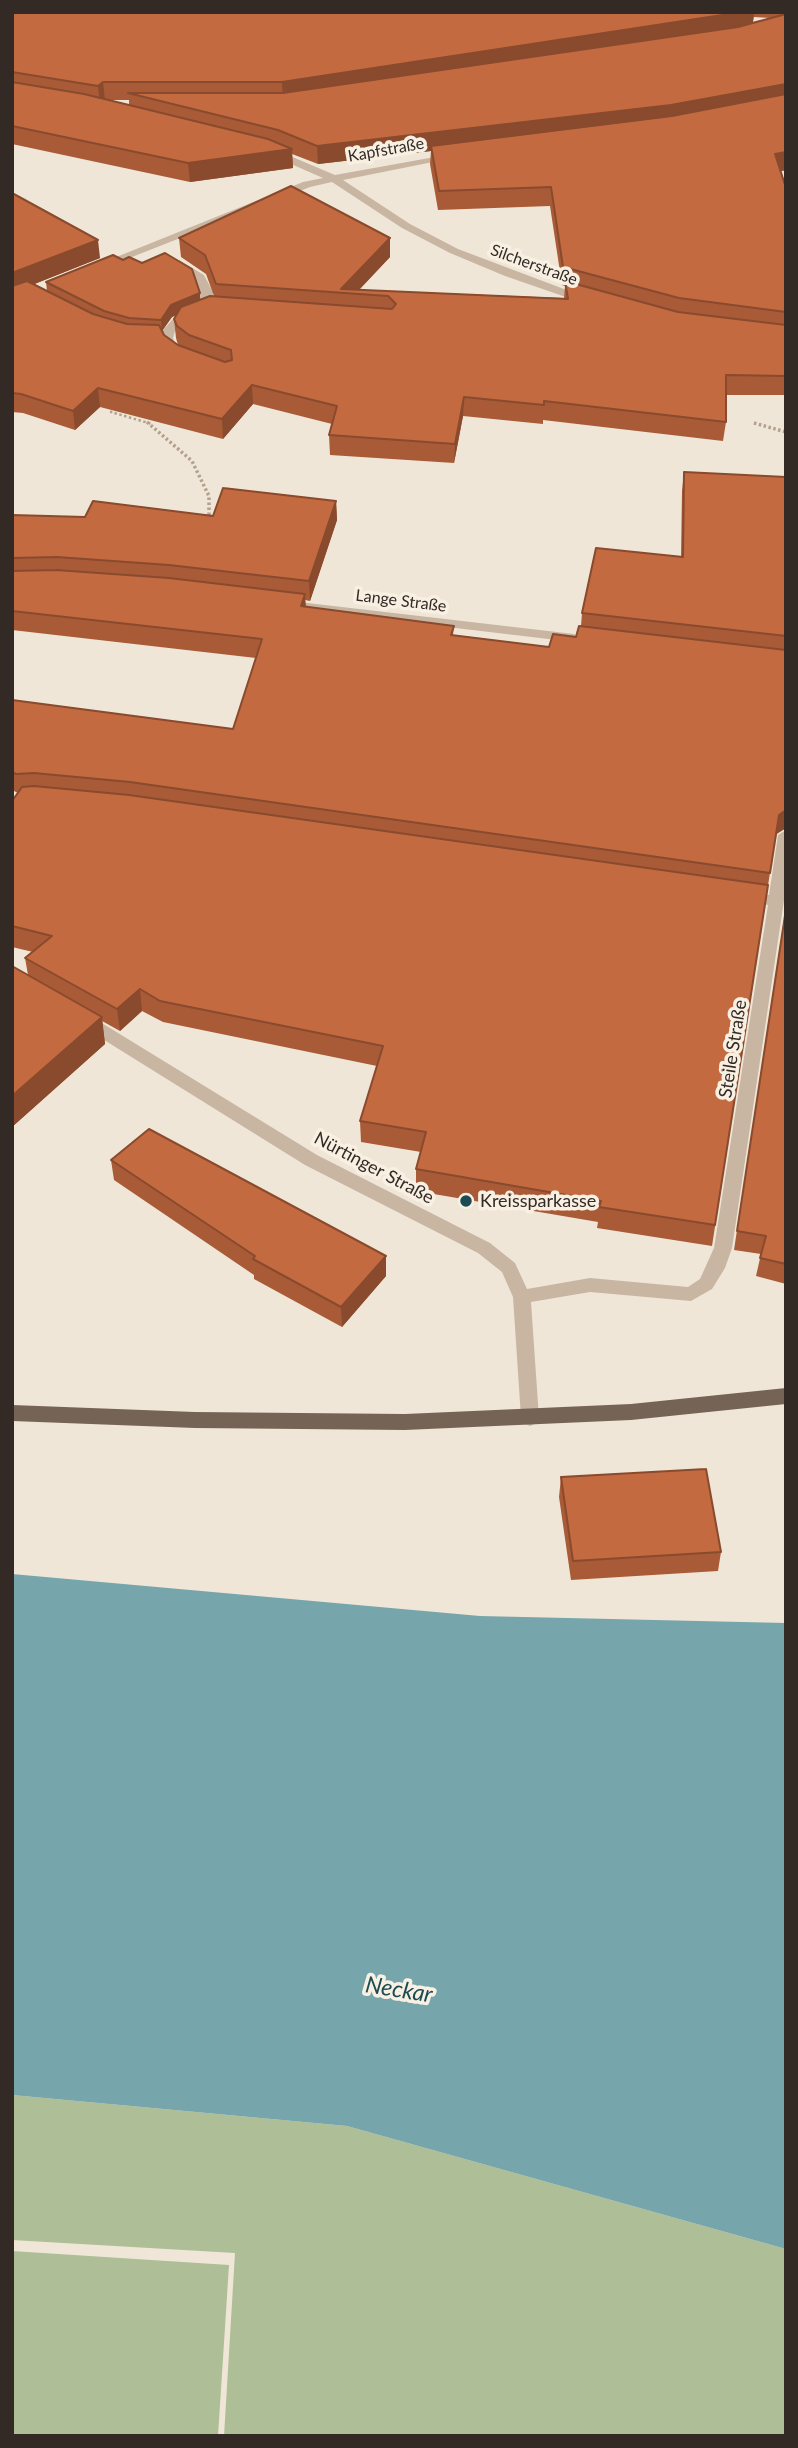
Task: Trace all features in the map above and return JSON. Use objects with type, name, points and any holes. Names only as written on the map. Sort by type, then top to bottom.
[{"type":"main road","points":[[12,1413],[316,1422],[530,1418],[685,1408],[786,1396]]},
{"type":"street","name":"Silcherstraße","points":[[262,150],[331,177],[406,226],[454,251],[509,274],[606,306]]},
{"type":"street","name":"Kapfstraße","points":[[91,270],[279,194],[331,177],[464,154]]},
{"type":"street","points":[[151,247],[200,277],[216,309],[177,322],[161,337],[172,349],[195,363]]},
{"type":"street","name":"Lange Straße","points":[[280,604],[594,641]]},
{"type":"street","name":"Steile Straße","points":[[522,1297],[590,1285],[691,1294],[706,1283],[716,1268],[723,1248],[786,835]]},
{"type":"street","points":[[734,895],[775,901]]},
{"type":"street","name":"Nürtinger Straße","points":[[67,1010],[311,1160],[484,1248],[509,1268],[522,1297],[530,1418]]},
{"type":"path","points":[[107,401],[119,405],[111,412],[151,423],[192,461],[209,496],[209,527]]},
{"type":"path","points":[[754,423],[786,432]]},
{"type":"green space","points":[[12,2095],[347,2126],[786,2249],[786,2436],[224,2436],[235,2253],[12,2240]]},
{"type":"green space","points":[[12,2251],[229,2265],[218,2436],[12,2436]]},
{"type":"water","name":"Neckar","points":[[12,1574],[480,1616],[786,1623],[786,2249],[347,2126],[12,2095]]},
{"type":"building","points":[[12,12],[742,12],[282,82],[103,82],[98,86],[12,72]]},
{"type":"building","points":[[786,14],[786,84],[671,105],[317,146],[278,130],[128,93],[283,93],[738,27]]},
{"type":"building","points":[[12,82],[84,94],[268,139],[292,149],[188,163],[12,126]]},
{"type":"building","points":[[786,94],[786,152],[775,154],[786,188],[786,312],[679,298],[563,267],[551,187],[439,191],[431,146],[672,116]]},
{"type":"building","points":[[291,186],[390,238],[341,289],[568,299],[565,281],[678,312],[786,325],[786,376],[726,375],[726,422],[544,401],[544,405],[464,397],[455,444],[329,435],[337,406],[252,385],[222,419],[98,388],[73,411],[12,393],[12,286],[27,281],[93,314],[127,324],[159,325],[164,335],[178,345],[225,362],[232,360],[231,350],[189,335],[177,326],[174,319],[181,307],[210,296],[392,309],[396,304],[388,296],[216,284],[205,255],[179,238]]},
{"type":"building","points":[[12,193],[98,240],[12,273]]},
{"type":"building","points":[[165,253],[192,269],[200,293],[171,305],[161,320],[129,318],[104,311],[46,282],[113,255],[123,260],[129,257],[142,263]]},
{"type":"building","points":[[684,472],[786,477],[786,636],[582,613],[596,548],[683,557]]},
{"type":"building","points":[[223,488],[336,501],[309,581],[169,565],[57,557],[12,558],[12,515],[85,517],[93,501],[213,516]]},
{"type":"building","points":[[56,570],[169,578],[305,594],[301,606],[454,626],[451,635],[549,647],[553,634],[576,637],[579,626],[786,650],[786,810],[779,815],[770,873],[130,782],[34,773],[16,774],[12,772],[12,700],[233,729],[262,639],[12,611],[12,571]]},
{"type":"building","points":[[22,787],[129,795],[768,885],[715,1225],[599,1207],[601,1201],[416,1169],[426,1132],[360,1121],[383,1046],[160,1001],[140,989],[117,1009],[25,958],[52,936],[12,926],[12,801]]},
{"type":"building","points":[[786,909],[786,1264],[760,1258],[766,1236],[737,1231]]},
{"type":"building","points":[[12,966],[102,1017],[12,1096]]},
{"type":"building","points":[[149,1129],[386,1256],[341,1307],[253,1259],[255,1256],[111,1160]]},
{"type":"building","points":[[706,1469],[721,1552],[573,1561],[561,1477]]},
{"type":"place","name":"Kreissparkasse","points":[[466,1201]]}]
